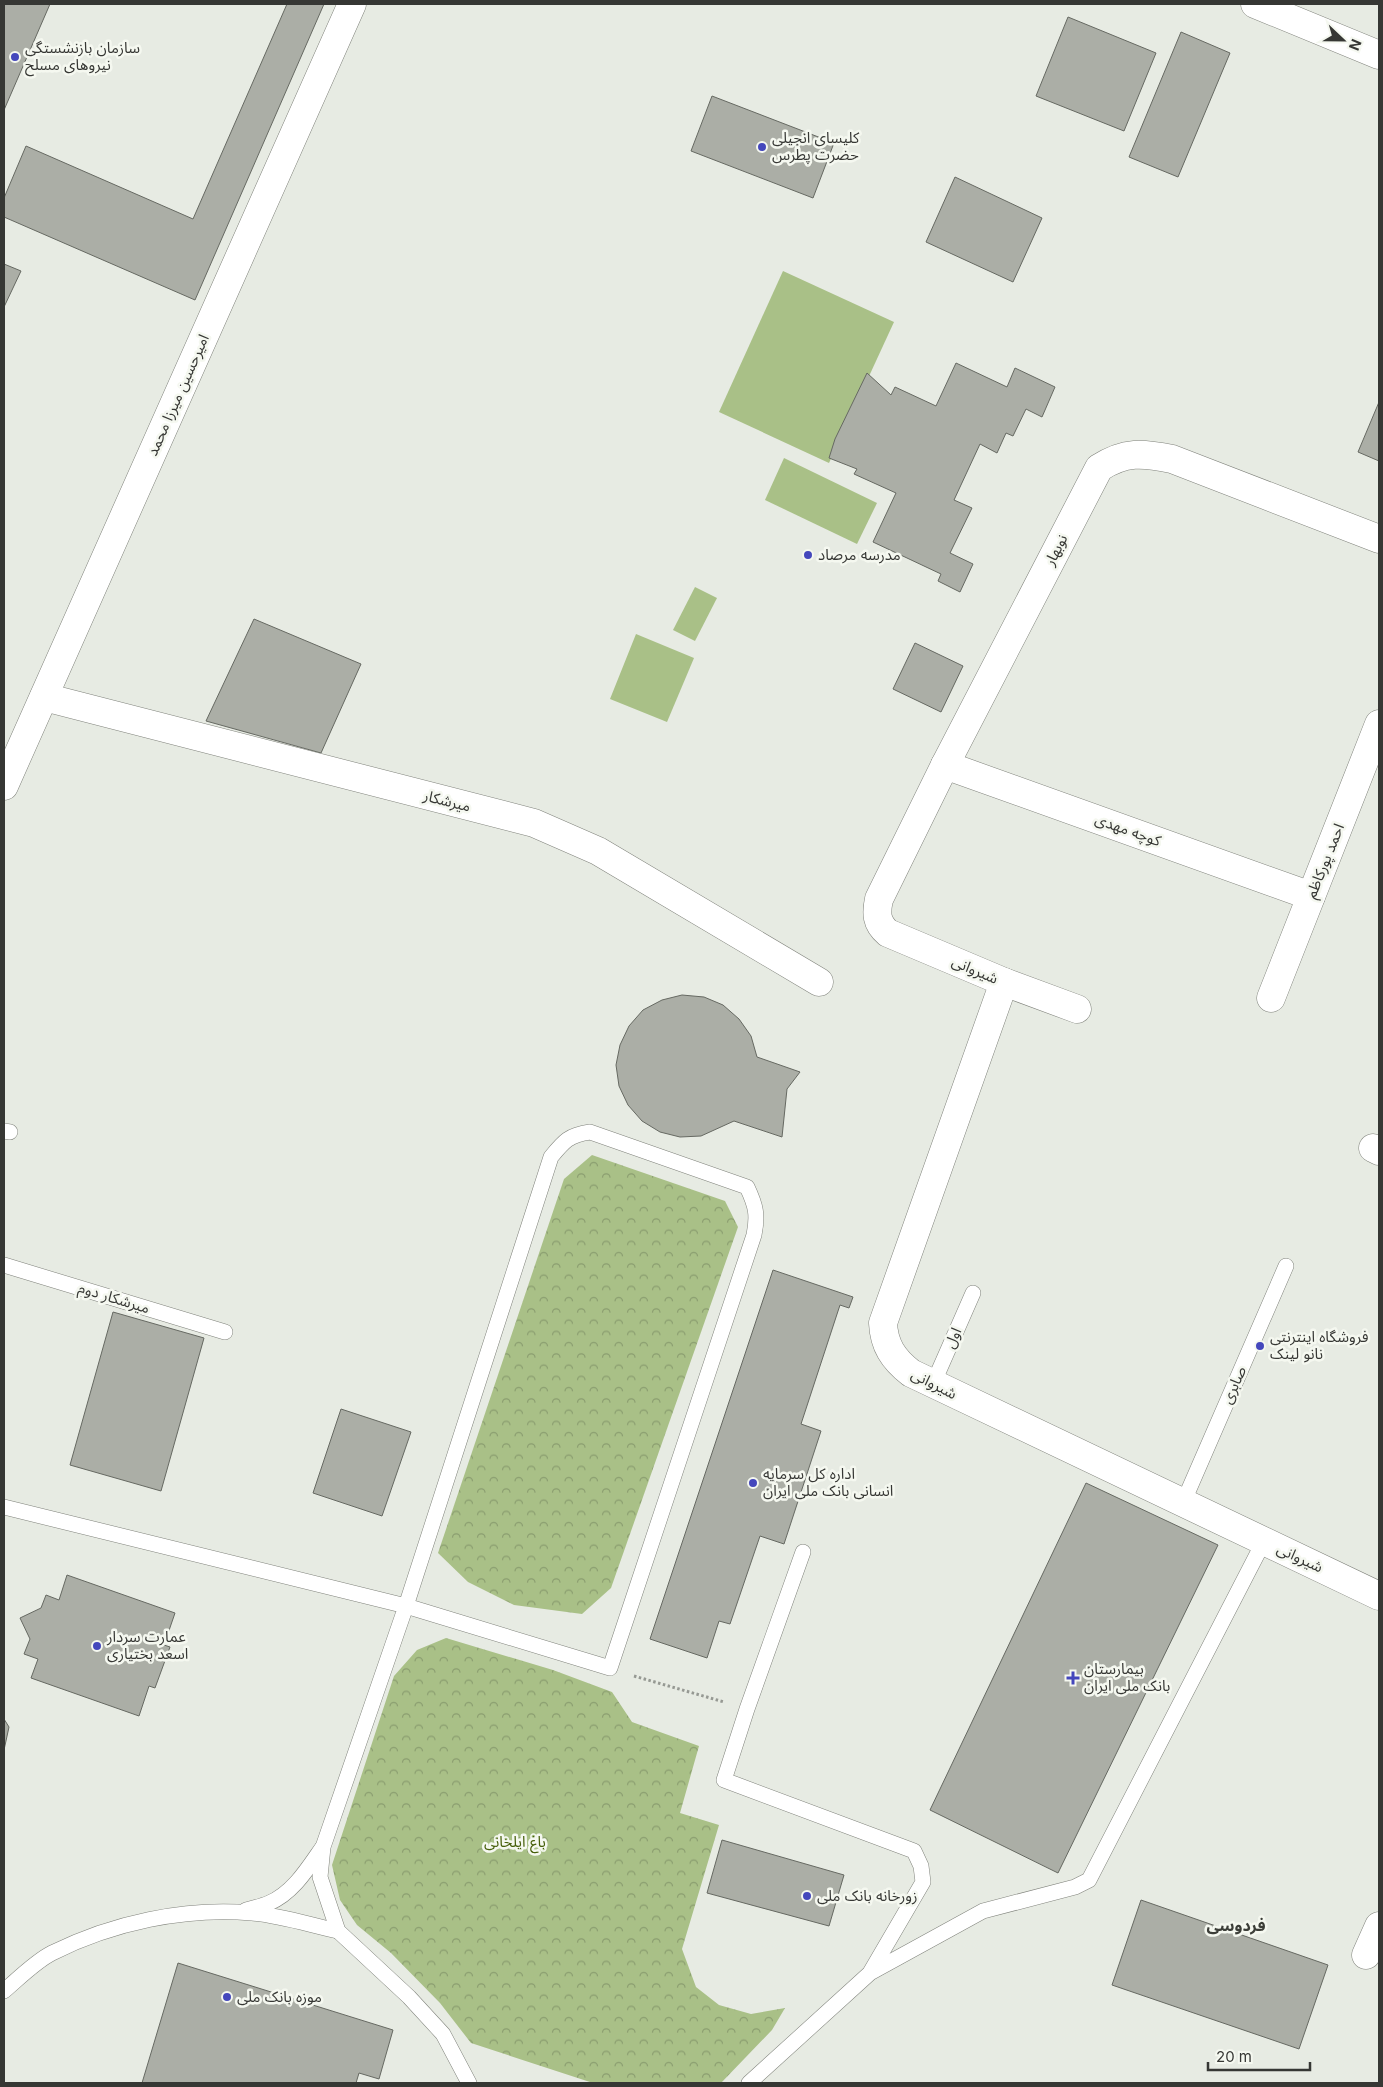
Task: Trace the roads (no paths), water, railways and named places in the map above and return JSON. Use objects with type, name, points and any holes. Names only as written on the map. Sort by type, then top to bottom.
[{"type":"street","name":"امیرحسین میرزا محمد","points":[[4,786],[352,4]]},
{"type":"street","points":[[1255,4],[1295,11],[1379,55]]},
{"type":"street","name":"نوبهار","points":[[879,899],[945,765],[1099,468],[1112,460],[1126,455],[1148,454],[1172,459],[1379,538]]},
{"type":"street","name":"میرشکار","points":[[44,697],[534,823],[598,851],[819,982]]},
{"type":"street","name":"احمد پورکاظم","points":[[1271,998],[1379,724]]},
{"type":"street","name":"کوچه مهدی","points":[[945,765],[1311,896]]},
{"type":"street","name":"شیروانی","points":[[879,899],[876,912],[878,921],[888,933],[1004,982],[883,1323],[883,1336],[888,1349],[898,1363],[922,1378],[1379,1596]]},
{"type":"street","points":[[1004,982],[1077,1009]]},
{"type":"street","points":[[1366,1955],[1379,1926]]},
{"type":"lane","points":[[4,1507],[406,1606],[610,1668],[754,1235],[757,1219],[755,1204],[747,1187],[590,1132],[573,1135],[561,1144],[551,1156],[406,1606],[323,1847],[320,1877],[338,1931],[409,1997],[443,2034],[469,2083]]},
{"type":"lane","name":"میرشکار دوم","points":[[4,1265],[225,1332]]},
{"type":"lane","name":"صابری","points":[[1183,1503],[1286,1266]]},
{"type":"lane","name":"اول","points":[[922,1378],[972,1293]]},
{"type":"lane","points":[[749,2083],[870,1972],[983,1911],[1075,1887],[1090,1880],[1264,1541]]},
{"type":"lane","points":[[803,1552],[747,1709],[724,1780],[914,1851],[921,1866],[923,1882],[870,1972]]},
{"type":"lane","points":[[240,1912],[270,1903],[288,1891],[323,1847]]},
{"type":"lane","points":[[4,1991],[50,1953],[106,1931],[159,1917],[218,1910],[254,1913],[338,1931]]},
{"type":"place","name":"سازمان بازنشستگی نیروهای مسلح","points":[[15,57]]},
{"type":"place","name":"کلیسای انجیلی حضرت پطرس","points":[[762,147]]},
{"type":"place","name":"مدرسه مرصاد","points":[[808,555]]},
{"type":"place","name":"فروشگاه اینترنتی نانو لینک","points":[[1260,1346]]},
{"type":"place","name":"اداره کل سرمایه انسانی بانک ملی ایران","points":[[753,1483]]},
{"type":"place","name":"عمارت سردار اسعد بختیاری","points":[[97,1646]]},
{"type":"place","name":"بیمارستان بانک ملی ایران","points":[[1073,1678]]},
{"type":"place","name":"زورخانه بانک ملی","points":[[807,1896]]},
{"type":"place","name":"موزه بانک ملی","points":[[227,1997]]},
{"type":"district","name":"فردوسی","points":[[1236,1925]]},
{"type":"park label","name":"باغ ایلخانی","points":[[515,1842]]}]
